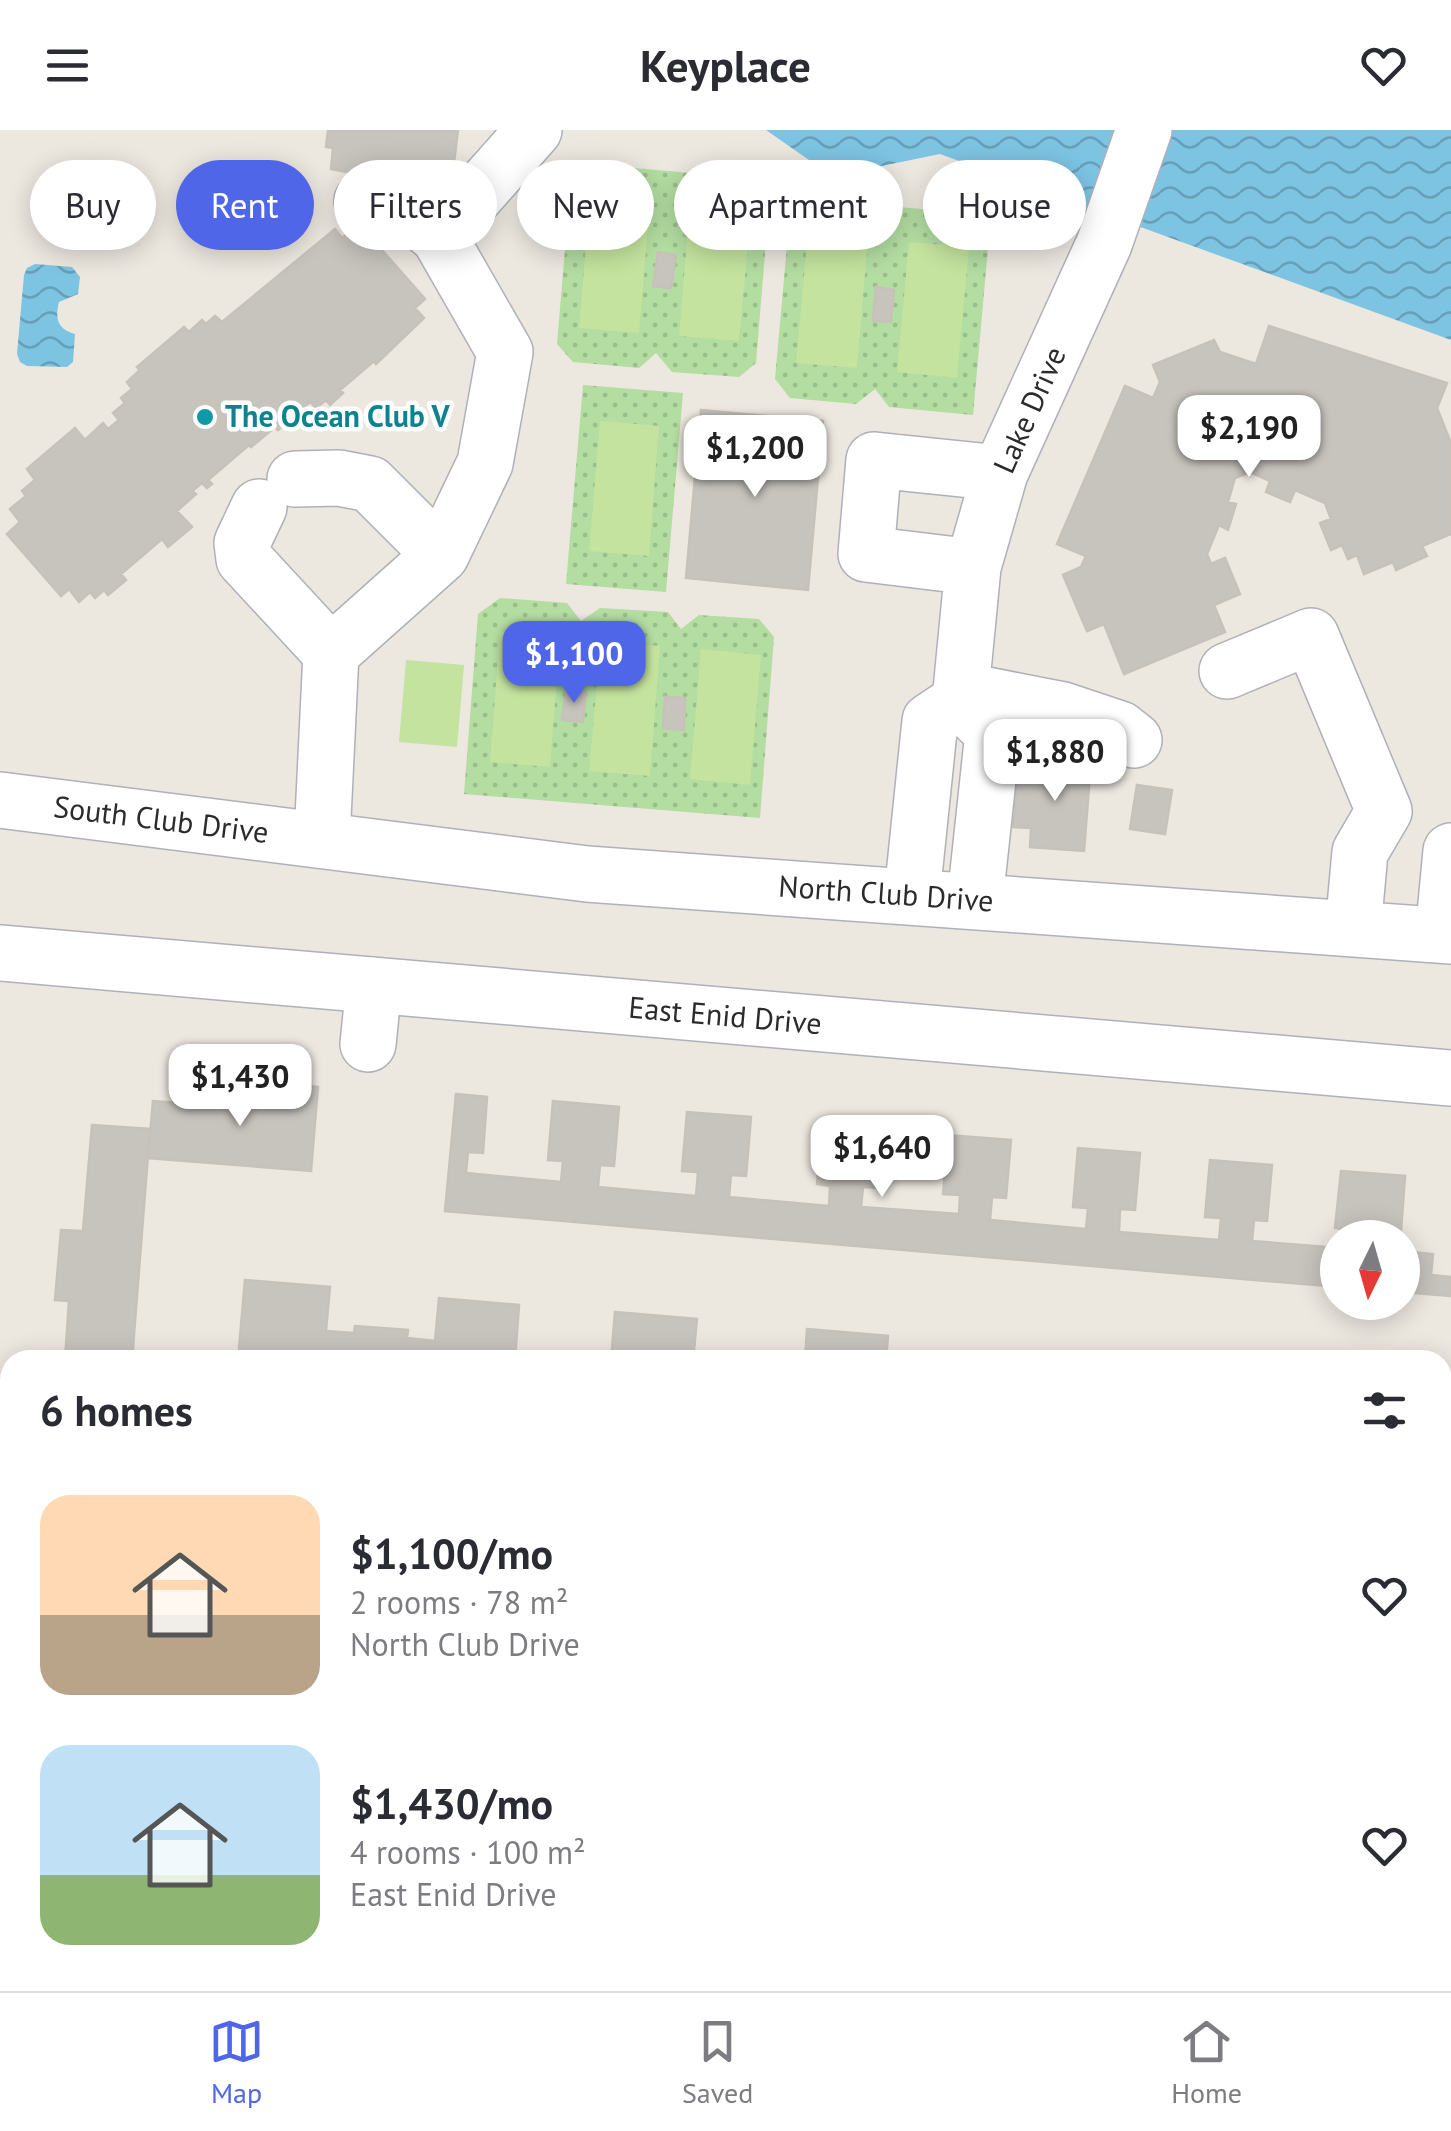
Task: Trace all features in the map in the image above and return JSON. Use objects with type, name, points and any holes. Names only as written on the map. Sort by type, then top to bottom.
[{"type":"street","points":[[497,171],[534,130]]},
{"type":"street","name":"Lake Drive","points":[[960,696],[973,567],[1000,472],[1104,244],[1144,130]]},
{"type":"street","points":[[322,840],[331,653],[441,554],[485,463],[506,352],[446,250]]},
{"type":"street","points":[[973,567],[866,554],[874,460],[1000,472]]},
{"type":"street","points":[[331,653],[244,559],[242,543],[277,493],[339,478],[370,484],[441,554]]},
{"type":"street","points":[[1227,671],[1311,636],[1384,811],[1451,838]]},
{"type":"street","points":[[960,696],[992,733],[975,900]]},
{"type":"street","points":[[912,896],[930,721],[960,696],[1063,710],[1120,730],[1134,740]]},
{"type":"street","name":"South Club Drive","points":[[0,800],[322,840]]},
{"type":"street","points":[[1354,928],[1360,852],[1384,811]]},
{"type":"street","name":"North Club Drive","points":[[322,840],[587,874],[1447,935]]},
{"type":"street","points":[[1447,935],[1451,850]]},
{"type":"street","name":"East Enid Drive","points":[[0,953],[1451,1078]]},
{"type":"street","points":[[368,1044],[374,985]]},
{"type":"green space","points":[[654,170],[674,171],[674,250],[765,250],[756,363],[739,377],[672,372],[656,353],[639,368],[573,362],[557,344],[565,250],[654,250]]},
{"type":"green space","points":[[903,207],[923,209],[923,250],[988,250],[973,415],[889,407],[875,389],[856,404],[790,398],[775,379],[787,250],[903,250]]},
{"type":"green space","points":[[909,242],[923,243],[923,250],[969,250],[957,378],[897,372]]},
{"type":"green space","points":[[586,250],[646,250],[639,333],[579,328]]},
{"type":"green space","points":[[686,250],[747,250],[739,341],[679,336]]},
{"type":"green space","points":[[806,250],[867,250],[857,368],[796,363]]},
{"type":"green space","points":[[583,385],[683,393],[666,592],[566,584]]},
{"type":"green space","points":[[600,421],[659,426],[649,556],[589,551]]},
{"type":"green space","points":[[500,598],[567,603],[581,621],[600,608],[668,612],[681,629],[699,615],[759,619],[774,637],[760,818],[464,794],[478,614]]},
{"type":"green space","points":[[500,632],[560,637],[550,767],[490,762]]},
{"type":"green space","points":[[601,641],[660,646],[650,776],[589,771]]},
{"type":"green space","points":[[701,649],[761,655],[750,785],[690,779]]},
{"type":"green space","points":[[406,660],[464,665],[457,747],[399,742]]},
{"type":"water","points":[[766,130],[1451,130],[1451,340],[1086,207],[1086,160],[956,160],[940,154],[903,162],[809,160]]},
{"type":"water","points":[[35,264],[72,267],[80,277],[78,294],[59,302],[58,308],[61,326],[75,334],[73,362],[67,367],[27,366],[17,354],[24,275]]},
{"type":"building","points":[[328,130],[458,130],[454,160],[334,160],[334,170],[333,148],[326,147]]},
{"type":"building","name":"The Ocean Club V","points":[[334,230],[334,250],[382,250],[425,299],[415,308],[424,318],[376,364],[374,361],[340,390],[343,393],[330,405],[326,400],[316,408],[310,402],[278,430],[275,427],[249,445],[208,480],[212,484],[207,488],[202,483],[192,491],[196,494],[177,511],[192,527],[168,547],[162,539],[121,574],[126,580],[108,595],[104,590],[95,598],[90,592],[79,602],[69,589],[61,596],[7,534],[20,522],[10,509],[26,496],[22,491],[35,480],[27,469],[75,428],[85,440],[103,423],[108,429],[119,420],[113,413],[125,403],[121,398],[132,389],[127,382],[140,370],[137,367],[184,327],[189,332],[202,320],[206,324],[215,316],[222,322]]},
{"type":"building","points":[[658,252],[676,255],[671,288],[653,286]]},
{"type":"building","points":[[876,287],[894,290],[891,322],[873,321]]},
{"type":"building","points":[[1269,326],[1447,383],[1437,408],[1451,443],[1451,534],[1422,546],[1427,556],[1396,570],[1393,562],[1364,574],[1357,555],[1348,559],[1342,545],[1331,550],[1320,523],[1331,519],[1325,503],[1295,490],[1290,502],[1266,492],[1270,481],[1250,472],[1235,478],[1228,502],[1236,504],[1228,530],[1219,525],[1207,554],[1211,564],[1225,558],[1240,594],[1214,605],[1225,632],[1124,674],[1104,624],[1087,631],[1063,575],[1081,567],[1086,556],[1057,544],[1125,386],[1153,398],[1160,382],[1153,365],[1214,340],[1220,352],[1256,364]]},
{"type":"building","points":[[701,410],[823,421],[808,590],[686,578]]},
{"type":"building","points":[[566,690],[586,691],[583,722],[562,720]]},
{"type":"building","points":[[665,697],[685,698],[684,730],[663,728]]},
{"type":"building","points":[[1036,758],[1091,762],[1084,851],[1030,847],[1031,828],[1013,827],[1018,775],[1034,776]]},
{"type":"building","points":[[1137,785],[1172,790],[1165,834],[1130,829]]},
{"type":"building","points":[[242,1081],[318,1087],[311,1171],[148,1158],[153,1101],[240,1107]]},
{"type":"building","points":[[456,1094],[487,1097],[483,1153],[468,1152],[466,1173],[561,1182],[563,1161],[548,1160],[553,1101],[619,1107],[614,1166],[600,1165],[598,1187],[696,1196],[698,1172],[682,1171],[687,1112],[751,1117],[746,1176],[731,1175],[729,1197],[829,1206],[830,1186],[817,1184],[822,1125],[884,1130],[879,1188],[863,1187],[861,1207],[959,1214],[960,1195],[943,1194],[948,1135],[1011,1140],[1006,1198],[992,1197],[990,1220],[1086,1229],[1088,1208],[1073,1207],[1078,1148],[1140,1153],[1135,1210],[1120,1209],[1119,1232],[1219,1240],[1221,1218],[1205,1217],[1210,1160],[1272,1165],[1267,1221],[1254,1220],[1252,1241],[1320,1247],[1320,1285],[445,1211]]},
{"type":"building","points":[[92,1125],[150,1129],[133,1350],[66,1350],[69,1301],[55,1300],[61,1230],[83,1231]]},
{"type":"building","points":[[1341,1171],[1405,1176],[1402,1220],[1336,1220]]},
{"type":"building","points":[[1420,1253],[1433,1254],[1431,1275],[1451,1277],[1451,1296],[1420,1293]]},
{"type":"building","points":[[245,1280],[330,1287],[326,1331],[354,1333],[355,1326],[408,1330],[407,1338],[435,1341],[439,1298],[519,1305],[516,1350],[239,1350]]},
{"type":"building","points":[[615,1312],[697,1319],[694,1350],[612,1350]]},
{"type":"building","points":[[807,1329],[888,1336],[887,1350],[806,1350]]},
{"type":"place","name":"The Ocean Club V","points":[[205,417]]}]
